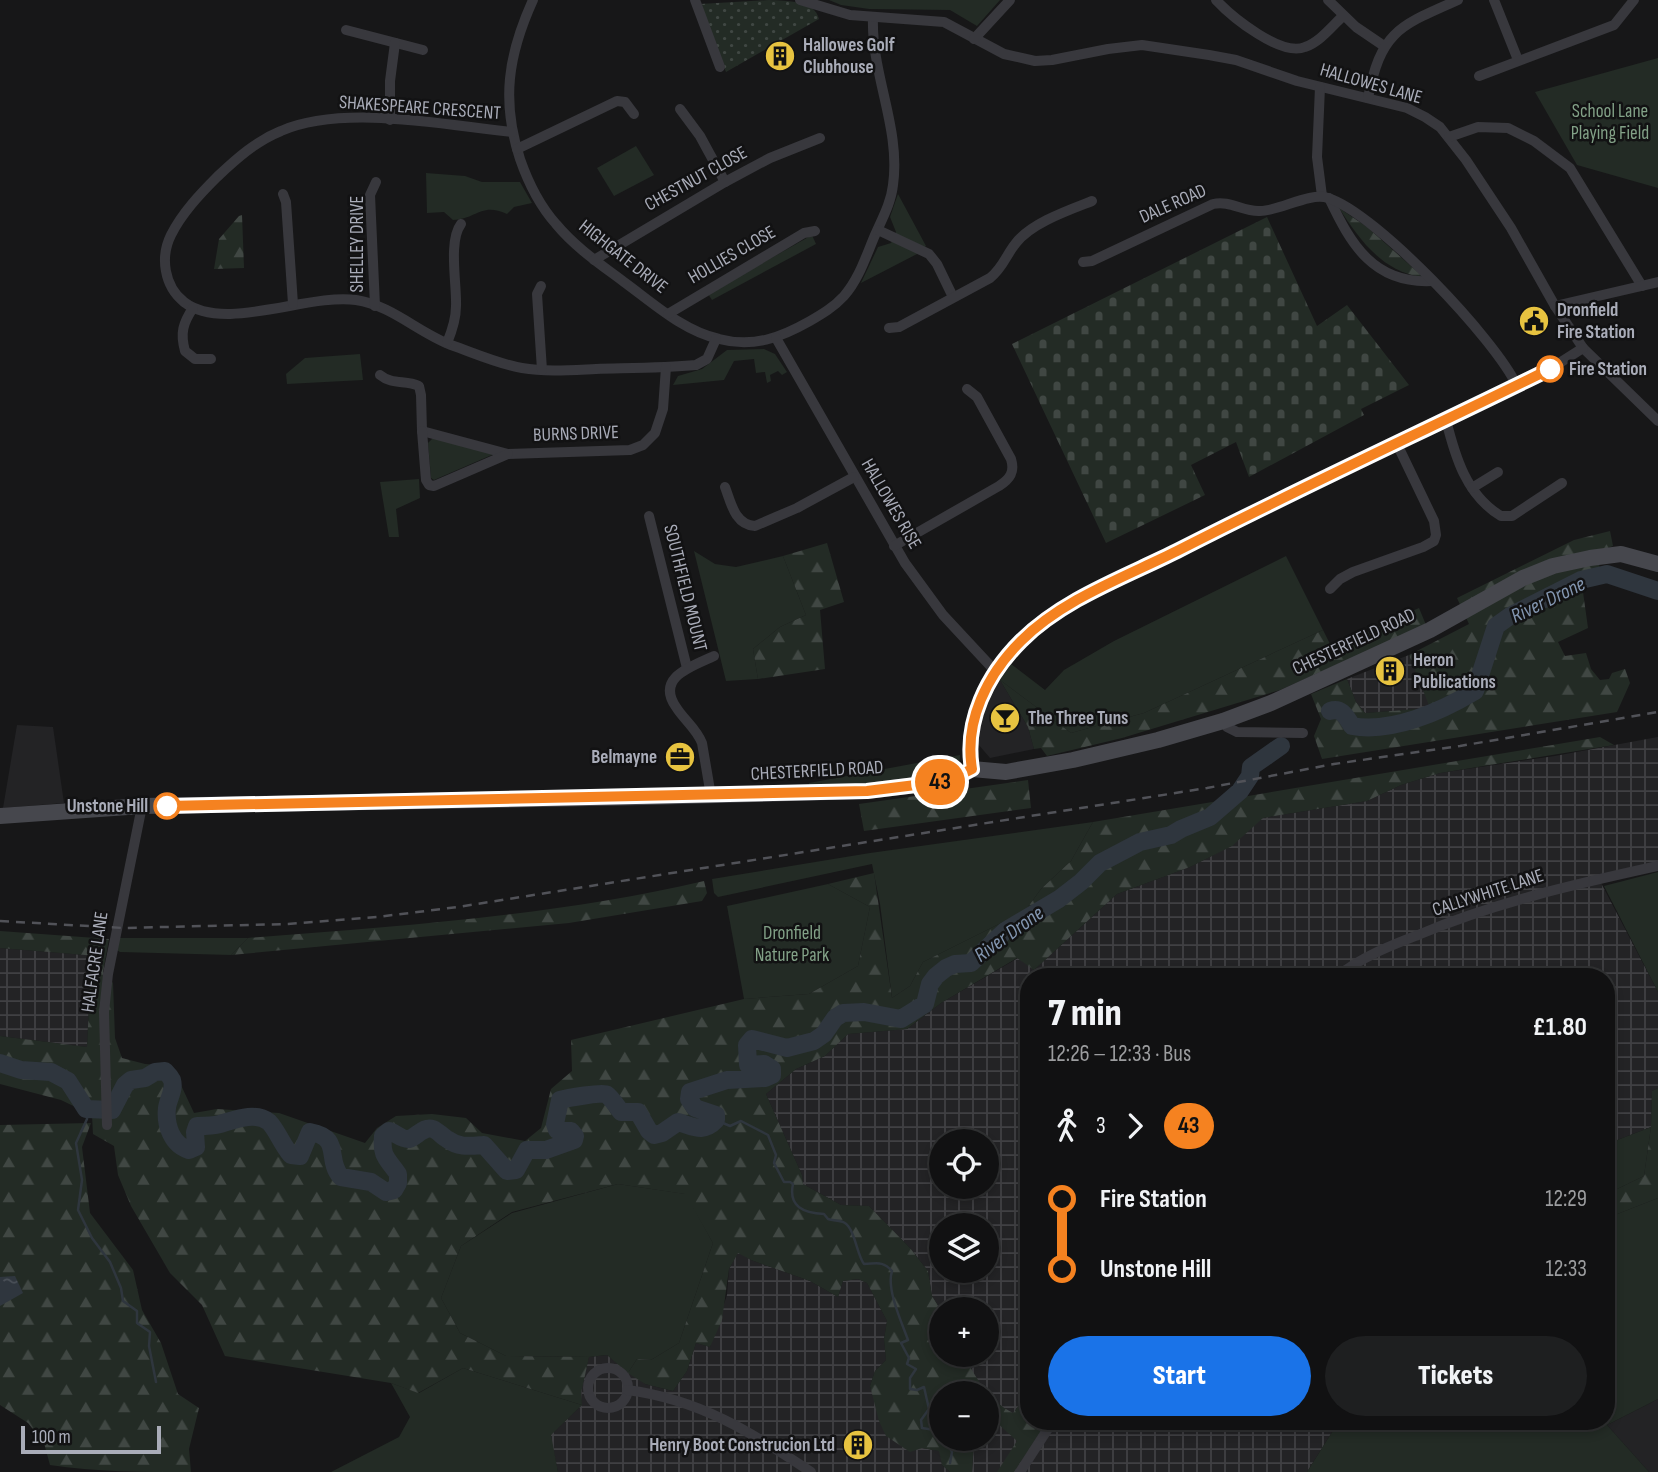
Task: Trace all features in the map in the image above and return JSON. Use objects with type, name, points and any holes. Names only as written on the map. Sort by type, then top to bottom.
[{"type":"main road","name":"CHESTERFIELD ROAD","points":[[142,806],[711,796],[876,790],[948,781],[972,769],[1006,772],[1158,740],[1223,721],[1271,703],[1430,630],[1523,578],[1553,566],[1621,554],[1654,560]]},
{"type":"main road","points":[[0,816],[142,806]]},
{"type":"street","name":"HIGHGATE DRIVE","points":[[533,0],[515,49],[508,97],[512,132],[528,181],[549,216],[594,260],[691,328],[716,339],[749,343],[776,338]]},
{"type":"street","points":[[695,0],[720,67]]},
{"type":"street","name":"HALLOWES LANE","points":[[800,0],[850,15],[936,20],[953,25],[1004,54],[1035,61],[1116,47],[1161,47],[1236,60],[1277,75],[1407,108],[1440,127],[1449,137],[1496,204],[1555,306],[1583,348],[1658,421]]},
{"type":"street","points":[[974,39],[1010,0]]},
{"type":"street","points":[[1216,0],[1234,18],[1256,33],[1299,49],[1314,42],[1343,16]]},
{"type":"street","points":[[1328,0],[1343,16],[1384,46]]},
{"type":"street","points":[[1368,98],[1384,46],[1400,28],[1436,4],[1458,0]]},
{"type":"street","points":[[1494,0],[1518,60]]},
{"type":"street","points":[[1479,76],[1614,25],[1634,0]]},
{"type":"street","points":[[776,338],[828,310],[843,298],[857,278],[893,186],[894,148],[874,47],[873,18]]},
{"type":"street","points":[[346,30],[423,50]]},
{"type":"street","points":[[390,120],[390,81],[395,43]]},
{"type":"street","points":[[1320,87],[1317,157],[1325,197],[1374,266],[1408,281],[1432,281]]},
{"type":"street","points":[[517,149],[617,101],[625,102],[634,114]]},
{"type":"street","points":[[680,109],[725,182]]},
{"type":"street","name":"SHAKESPEARE CRESCENT","points":[[193,308],[181,300],[169,281],[165,262],[167,244],[178,222],[191,205],[235,160],[258,143],[297,125],[333,119],[390,120],[512,132]]},
{"type":"street","points":[[1449,137],[1478,127],[1508,128],[1534,141],[1570,169],[1642,286]]},
{"type":"street","name":"CHESTNUT CLOSE","points":[[594,260],[725,182],[770,158],[820,138]]},
{"type":"street","name":"SHELLEY DRIVE","points":[[375,306],[370,195],[376,182]]},
{"type":"street","points":[[283,194],[286,202],[293,304]]},
{"type":"street","points":[[1325,197],[1374,226],[1406,254],[1493,347],[1517,386]]},
{"type":"street","name":"DALE ROAD","points":[[1083,262],[1092,261],[1213,204],[1222,202],[1259,211],[1325,197]]},
{"type":"street","points":[[890,328],[899,327],[997,272],[1016,242],[1033,229],[1092,201]]},
{"type":"street","points":[[447,343],[456,317],[455,242],[457,229],[461,224]]},
{"type":"street","points":[[878,230],[929,254],[937,264],[953,297]]},
{"type":"street","name":"HOLLIES CLOSE","points":[[668,314],[784,244],[815,231]]},
{"type":"street","points":[[1555,306],[1658,282]]},
{"type":"street","points":[[541,286],[537,294],[542,370]]},
{"type":"street","points":[[211,359],[195,359],[185,351],[182,332],[184,321],[193,308],[231,313],[293,304],[355,300],[375,306],[447,343],[515,366],[542,370],[666,368],[702,363],[711,354],[716,339]]},
{"type":"street","name":"HALLOWES RISE","points":[[776,338],[894,546],[943,615],[996,672]]},
{"type":"street","points":[[972,769],[969,744],[971,724],[979,701],[996,672],[1021,641],[1064,608],[1256,511],[1517,386],[1583,348]]},
{"type":"street","name":"BURNS DRIVE","points":[[422,431],[508,454],[622,451],[643,446],[655,433],[662,416],[666,368]]},
{"type":"street","name":"BURNS DRIVE","points":[[380,375],[393,383],[419,386],[426,480],[429,485],[434,486],[508,454]]},
{"type":"street","points":[[894,546],[999,486],[1010,477],[1013,465],[1011,458],[977,397],[967,389]]},
{"type":"street","points":[[1446,420],[1456,459],[1472,488],[1495,512],[1506,517],[1512,516],[1562,483]]},
{"type":"street","points":[[1330,589],[1353,572],[1434,541],[1434,521],[1397,444]]},
{"type":"street","points":[[1472,488],[1498,472]]},
{"type":"street","points":[[725,487],[738,518],[749,526],[755,526],[855,477]]},
{"type":"street","name":"SOUTHFIELD MOUNT","points":[[649,516],[687,668]]},
{"type":"street","points":[[711,796],[699,736],[675,707],[671,698],[673,681],[677,674],[714,656]]},
{"type":"street","points":[[1223,721],[1227,727],[1237,732],[1303,733]]},
{"type":"street","name":"HALFACRE LANE","points":[[107,1122],[104,1013],[108,974],[142,806]]},
{"type":"street","name":"CALLYWHITE LANE","points":[[1349,968],[1384,949],[1472,913],[1527,896],[1658,866]]},
{"type":"street","points":[[628,1390],[645,1392],[705,1410],[730,1421],[811,1472]]},
{"type":"street","points":[[1020,1472],[1047,1430]]},
{"type":"shaded area","points":[[1409,655],[1431,708],[1365,713],[1356,702],[1347,679]]},
{"type":"shaded area","points":[[1000,680],[1028,727],[1034,749],[990,758],[978,744],[975,722]]},
{"type":"shaded area","points":[[17,725],[53,727],[64,803],[3,808]]},
{"type":"shaded area","points":[[1658,737],[1658,870],[1601,883],[1658,992],[1658,1088],[1652,1091],[1651,1127],[1615,1141],[1615,968],[1036,968],[1117,894],[1190,867],[1231,846],[1262,818],[1367,801],[1401,785],[1440,773]]},
{"type":"shaded area","points":[[0,948],[97,956],[100,969],[90,985],[87,1047],[0,1036]]},
{"type":"shaded area","points":[[1018,958],[1031,968],[1020,968],[1020,1430],[1333,1430],[1307,1472],[972,1472],[973,1451],[999,1451],[999,1414],[1003,1408],[999,1404],[999,1381],[977,1381],[970,1367],[999,1367],[999,1297],[933,1297],[930,1283],[999,1283],[999,1213],[929,1213],[929,1277],[928,1271],[910,1248],[869,1206],[841,1205],[803,1184],[802,1175],[766,1094],[796,1069],[825,1056],[848,1034],[907,1029],[941,1003]]},
{"type":"shaded area","points":[[738,1252],[751,1260],[810,1281],[838,1297],[843,1281],[858,1279],[867,1283],[887,1321],[884,1339],[886,1360],[875,1371],[870,1386],[873,1396],[922,1448],[940,1451],[942,1465],[950,1472],[558,1472],[550,1435],[582,1405],[581,1388],[589,1357],[607,1355],[645,1384],[673,1391],[687,1371],[696,1343],[710,1347],[727,1295],[729,1269]]},
{"type":"shaded area","points":[[1658,1399],[1658,1472],[1649,1472],[1611,1430],[1615,1430],[1615,1421]]},
{"type":"green space","points":[[769,0],[806,5],[812,8],[819,19],[726,72],[700,4]]},
{"type":"green space","points":[[829,0],[1000,0],[977,26],[950,10],[869,9],[841,5]]},
{"type":"green space","name":"School Lane Playing Field","points":[[1658,58],[1658,188],[1577,165],[1535,92]]},
{"type":"green space","points":[[636,146],[654,175],[614,196],[597,168]]},
{"type":"green space","points":[[426,173],[465,176],[482,182],[520,182],[532,203],[514,207],[507,214],[485,210],[453,220],[444,212],[427,213]]},
{"type":"green space","points":[[898,194],[926,246],[917,254],[861,283],[878,247],[891,243],[896,232],[890,217]]},
{"type":"green space","points":[[1339,208],[1367,227],[1421,275],[1420,277],[1394,268],[1372,252]]},
{"type":"green space","points":[[242,215],[244,268],[214,269],[219,239]]},
{"type":"green space","points":[[1267,217],[1317,326],[1347,305],[1409,385],[1361,409],[1364,415],[1249,477],[1236,442],[1191,465],[1205,495],[1106,543],[1012,344]]},
{"type":"green space","points":[[812,235],[816,244],[712,300],[708,294]]},
{"type":"green space","points":[[764,349],[775,354],[787,372],[782,375],[778,371],[770,375],[771,381],[767,383],[765,372],[756,373],[754,359],[734,361],[724,380],[673,385],[678,376],[702,369],[727,350]]},
{"type":"green space","points":[[360,354],[363,380],[287,384],[286,374],[305,358]]},
{"type":"green space","points":[[432,439],[494,454],[434,480],[431,478],[428,443]]},
{"type":"green space","points":[[419,479],[420,498],[396,509],[399,537],[389,537],[380,482]]},
{"type":"green space","points":[[1610,531],[1613,546],[1596,552],[1603,581],[1582,585],[1588,628],[1558,642],[1565,656],[1586,653],[1591,669],[1600,680],[1609,679],[1612,673],[1625,669],[1630,683],[1617,712],[1322,759],[1314,736],[1321,719],[1311,694],[1347,679],[1356,702],[1365,713],[1430,708],[1409,655],[1469,624],[1457,598],[1574,540]]},
{"type":"green space","points":[[827,543],[844,602],[820,610],[825,669],[758,679],[753,649],[780,627],[806,615],[783,556]]},
{"type":"green space","points":[[694,551],[715,564],[736,567],[783,556],[806,615],[780,627],[753,649],[758,679],[726,681]]},
{"type":"green space","points":[[1286,556],[1323,630],[1144,713],[1071,733],[1000,680],[1011,664],[1045,690],[1064,670],[1114,641]]},
{"type":"green space","points":[[1419,608],[1426,625],[1280,690],[1122,738],[1047,756],[1041,748],[1034,749],[1028,727],[1000,680],[1071,733],[1144,713],[1323,630],[1332,648]]},
{"type":"green space","points":[[1600,737],[1614,745],[1440,773],[1401,785],[1367,801],[1263,818],[1232,846],[1190,867],[1117,894],[1036,968],[1031,968],[1017,958],[941,1003],[907,1029],[848,1034],[825,1056],[796,1069],[766,1094],[802,1175],[803,1184],[841,1205],[869,1206],[910,1248],[928,1271],[933,1297],[929,1297],[929,1367],[971,1367],[979,1381],[929,1381],[929,1449],[922,1448],[910,1452],[886,1436],[879,1421],[870,1386],[875,1371],[886,1360],[884,1339],[887,1321],[867,1283],[858,1279],[843,1281],[838,1297],[810,1281],[738,1253],[729,1269],[722,1320],[710,1347],[696,1343],[687,1371],[673,1391],[645,1384],[628,1373],[637,1359],[651,1360],[679,1343],[713,1243],[685,1194],[618,1184],[512,1212],[461,1246],[441,1298],[460,1333],[506,1356],[589,1357],[581,1393],[582,1405],[463,1368],[418,1393],[391,1383],[225,1356],[202,1305],[170,1273],[131,1206],[118,1175],[114,1146],[93,1134],[92,1115],[61,1100],[0,1084],[0,1036],[87,1047],[90,985],[100,969],[97,956],[0,948],[0,931],[109,939],[103,972],[113,983],[115,1038],[122,1058],[145,1064],[172,1066],[194,1113],[217,1109],[279,1113],[365,1143],[377,1128],[396,1116],[432,1114],[466,1118],[482,1133],[525,1141],[541,1128],[551,1089],[572,1071],[571,1040],[744,999],[809,994],[858,966],[870,907],[828,884],[874,873],[892,998],[910,986],[923,962],[1025,911],[1041,889],[1071,861],[1093,822]]},
{"type":"green space","points":[[960,755],[955,770],[929,778],[809,787],[809,783]]},
{"type":"green space","points":[[1028,780],[1031,808],[864,831],[859,804]]},
{"type":"green space","points":[[1093,822],[1071,861],[1041,889],[1025,911],[923,962],[910,986],[892,998],[872,864],[718,897],[714,893],[712,879],[870,853]]},
{"type":"green space","points":[[1658,872],[1658,992],[1604,886]]},
{"type":"green space","points":[[704,881],[707,893],[702,901],[569,923],[231,955],[248,938],[420,924],[534,911]]},
{"type":"green space","name":"Dronfield Nature Park","points":[[828,884],[870,907],[858,966],[809,994],[744,999],[727,906]]},
{"type":"green space","points":[[118,938],[248,938],[231,955],[120,952],[117,950]]},
{"type":"green space","points":[[1658,1088],[1658,1198],[1615,1215],[1615,1190],[1644,1176],[1651,1127],[1652,1091]]},
{"type":"green space","points":[[91,1123],[82,1147],[90,1213],[133,1270],[142,1310],[161,1343],[178,1394],[199,1408],[189,1449],[191,1472],[138,1472],[50,1465],[44,1443],[28,1423],[0,1405],[0,1125]]},
{"type":"green space","points":[[1651,1127],[1644,1176],[1615,1190],[1615,1141]]},
{"type":"green space","points":[[618,1184],[686,1194],[713,1243],[679,1343],[651,1360],[637,1359],[628,1373],[607,1355],[506,1356],[460,1333],[441,1298],[461,1246],[512,1213]]},
{"type":"green space","points":[[1658,1198],[1658,1399],[1615,1421],[1615,1215]]},
{"type":"green space","points":[[463,1368],[582,1405],[551,1435],[558,1472],[331,1472],[399,1437],[410,1417],[391,1383],[419,1393]]},
{"type":"green space","points":[[1020,1403],[1020,1430],[1042,1430],[1014,1472],[997,1472],[1017,1441],[999,1425],[999,1404],[1013,1413]]},
{"type":"green space","points":[[1333,1430],[1611,1430],[1649,1472],[1307,1472]]},
{"type":"green space","points":[[939,1451],[973,1451],[972,1472],[950,1472],[942,1465]]},
{"type":"water","points":[[15,1276],[23,1293],[0,1306],[0,1277]]},
{"type":"waterway","name":"River Drone","points":[[1330,711],[1341,712],[1352,726],[1367,727],[1399,724],[1447,706],[1475,691],[1496,626],[1510,616],[1581,580],[1607,574],[1658,591]]},
{"type":"waterway","name":"River Drone","points":[[0,1063],[21,1070],[51,1072],[68,1081],[86,1109],[112,1110],[125,1085],[131,1080],[165,1071],[173,1084],[167,1121],[174,1139],[183,1147],[189,1150],[196,1147],[197,1126],[257,1117],[269,1122],[291,1155],[300,1156],[310,1132],[327,1139],[336,1170],[341,1177],[371,1182],[386,1192],[394,1190],[398,1183],[398,1174],[383,1149],[383,1136],[389,1131],[409,1139],[426,1129],[433,1129],[456,1144],[484,1145],[507,1171],[516,1170],[527,1150],[546,1150],[574,1140],[575,1136],[571,1131],[557,1130],[555,1124],[560,1100],[564,1099],[606,1094],[621,1112],[638,1112],[654,1135],[678,1122],[698,1128],[707,1127],[716,1120],[716,1115],[695,1108],[689,1099],[690,1092],[727,1080],[765,1078],[772,1075],[772,1069],[764,1064],[748,1065],[747,1045],[752,1039],[787,1048],[814,1041],[843,1013],[864,1012],[901,1019],[925,1004],[930,984],[946,968],[955,964],[971,963],[1005,931],[1059,899],[1100,863],[1140,842],[1171,835],[1210,817],[1240,791],[1250,776],[1251,767],[1281,746]]},
{"type":"waterway","points":[[88,1109],[87,1119],[76,1143],[82,1180],[78,1210],[92,1238],[110,1262],[121,1288],[123,1301],[137,1311],[137,1323],[150,1332],[149,1346],[156,1382]]},
{"type":"waterway","points":[[716,1120],[730,1126],[741,1121],[768,1135],[776,1155],[774,1163],[784,1182],[793,1184],[795,1203],[804,1210],[824,1214],[828,1219],[845,1223],[864,1264],[882,1264],[892,1271],[893,1296],[908,1340],[901,1343],[909,1358],[907,1364],[916,1369],[910,1378],[910,1389],[924,1387],[929,1409]]},
{"type":"waterway","points":[[929,1409],[921,1420],[922,1428],[929,1429]]},
{"type":"waterway","points":[[950,1463],[951,1451]]},
{"type":"railway","points":[[0,921],[123,928],[288,924],[458,907],[1207,788],[1334,764],[1460,746],[1658,712]]},
{"type":"bus line","name":"43","points":[[167,806],[734,796],[867,791],[948,781],[972,769],[969,744],[971,724],[979,701],[996,672],[1021,641],[1055,614],[1256,511],[1550,369]]},
{"type":"place","name":"Hallowes Golf Clubhouse","points":[[780,56]]},
{"type":"place","name":"Dronfield Fire Station","points":[[1534,321]]},
{"type":"place","name":"Fire Station","points":[[1550,369]]},
{"type":"place","name":"Heron Publications","points":[[1390,671]]},
{"type":"place","name":"The Three Tuns","points":[[1005,718]]},
{"type":"place","name":"Belmayne","points":[[680,757]]},
{"type":"place","name":"Unstone Hill","points":[[167,806]]},
{"type":"place","name":"Henry Boot Construcion Ltd","points":[[858,1445]]}]
